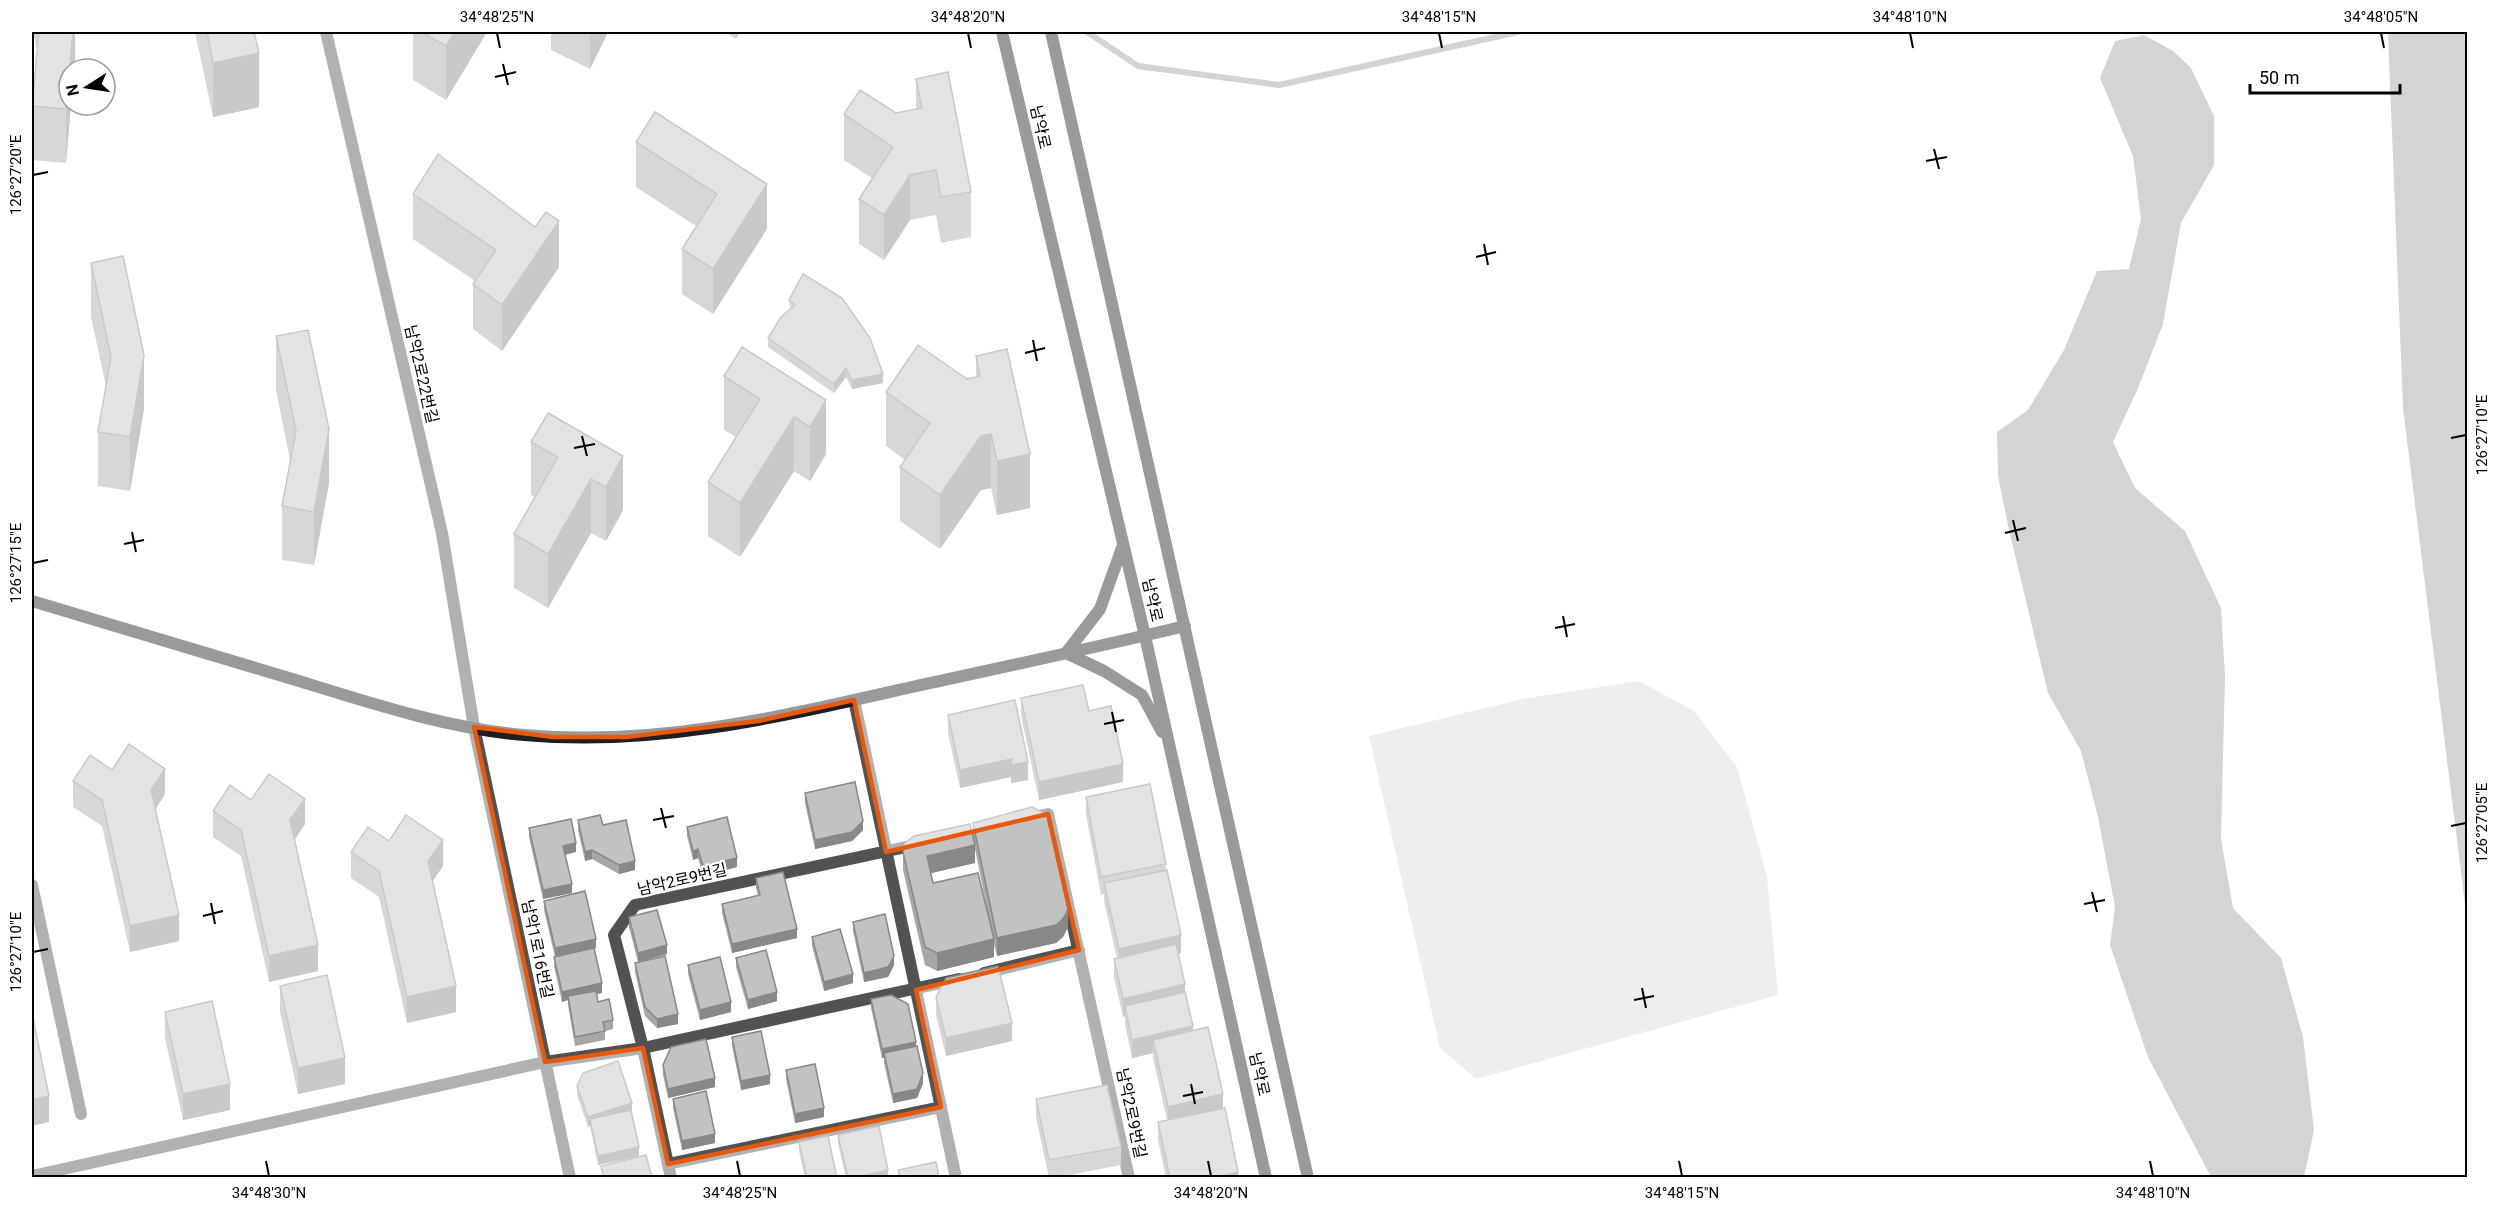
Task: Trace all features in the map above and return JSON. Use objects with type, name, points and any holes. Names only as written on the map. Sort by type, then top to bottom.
[{"type":"street","name":"남악2로22번길","points":[[326,32],[442,533],[474,727]]},
{"type":"street","name":"남악로","points":[[1002,32],[1145,636],[1266,1178]]},
{"type":"street","name":"남악로","points":[[1051,32],[1308,1178]]},
{"type":"street","points":[[1066,653],[1100,609],[1123,544]]},
{"type":"street","points":[[32,601],[338,693],[474,727],[520,735],[553,737],[627,737],[758,721],[1185,626]]},
{"type":"street","points":[[1066,653],[1104,671],[1142,695],[1169,745]]},
{"type":"street","points":[[854,700],[956,1178]]},
{"type":"street","name":"남악1로16번길","points":[[474,727],[570,1178]]},
{"type":"street","name":"남악2로9번길","points":[[1013,822],[1048,814],[1130,1178]]},
{"type":"street","name":"남악2로9번길","points":[[671,1178],[643,1048],[614,935],[635,905],[932,841]]},
{"type":"street","points":[[32,885],[81,1114]]},
{"type":"street","points":[[32,1176],[545,1062],[643,1048],[916,990],[1079,950]]},
{"type":"street","points":[[668,1164],[941,1107]]},
{"type":"highlighted area","points":[[854,700],[886,852],[1048,814],[1079,950],[916,990],[941,1107],[668,1164],[643,1048],[545,1062],[474,727],[553,737],[627,737],[758,721]]},
{"type":"shaded area","points":[[2388,32],[2467,32],[2467,920],[2403,408]]},
{"type":"shaded area","points":[[2144,35],[2173,51],[2191,68],[2214,116],[2214,165],[2181,223],[2163,324],[2138,388],[2113,442],[2135,488],[2185,531],[2221,608],[2225,676],[2221,839],[2233,908],[2281,958],[2303,1037],[2314,1130],[2304,1177],[2211,1177],[2148,1057],[2110,945],[2115,907],[2098,817],[2081,751],[2048,693],[1998,476],[1997,432],[2028,410],[2064,350],[2097,271],[2129,269],[2141,219],[2133,156],[2100,78],[2115,41]]},
{"type":"shaded area","points":[[1639,681],[1694,711],[1737,767],[1767,877],[1778,995],[1476,1079],[1440,1048],[1369,736],[1523,699]]},
{"type":"building","points":[[39,32],[73,32],[71,57],[57,57],[57,108],[32,106]]},
{"type":"building","points":[[207,32],[254,32],[259,53],[213,63]]},
{"type":"building","points":[[421,32],[455,32],[446,46]]},
{"type":"building","points":[[948,72],[971,192],[941,197],[936,170],[910,175],[884,215],[859,199],[893,147],[844,114],[860,90],[896,113],[922,108],[916,79]]},
{"type":"building","points":[[655,112],[767,184],[713,269],[682,249],[717,194],[636,142]]},
{"type":"building","points":[[438,154],[535,227],[546,212],[559,221],[502,305],[473,284],[496,250],[413,194]]},
{"type":"building","points":[[123,256],[144,355],[130,437],[98,432],[111,357],[91,263]]},
{"type":"building","points":[[803,274],[842,298],[870,338],[883,374],[852,380],[846,368],[834,384],[768,338],[781,317],[795,305],[789,300]]},
{"type":"building","points":[[308,330],[329,429],[314,512],[282,506],[296,431],[276,336]]},
{"type":"building","points":[[918,345],[967,379],[980,376],[976,356],[1007,349],[1030,454],[997,461],[991,434],[981,436],[940,495],[900,467],[930,423],[886,392]]},
{"type":"building","points":[[742,347],[826,400],[810,427],[794,417],[740,503],[708,482],[760,399],[724,376]]},
{"type":"building","points":[[548,413],[623,456],[606,487],[591,479],[548,554],[514,534],[558,457],[531,442]]},
{"type":"building","points":[[1083,685],[1089,711],[1111,706],[1123,764],[1039,782],[1021,698]]},
{"type":"building","points":[[1015,700],[1028,762],[1011,765],[1012,759],[960,770],[948,715]]},
{"type":"building","points":[[129,744],[165,769],[151,790],[179,915],[130,926],[102,800],[73,781],[90,755],[112,770]]},
{"type":"building","points":[[269,774],[305,799],[290,820],[318,945],[269,956],[241,830],[213,811],[230,785],[251,800]]},
{"type":"building","points":[[855,782],[863,821],[852,832],[815,840],[805,793]]},
{"type":"building","points":[[1150,784],[1166,864],[1101,877],[1086,797]]},
{"type":"building","points":[[1032,807],[1047,815],[1068,909],[1063,919],[1056,925],[997,938],[973,823]]},
{"type":"building","points":[[406,815],[443,840],[428,861],[456,986],[407,997],[379,871],[351,852],[368,827],[389,841]]},
{"type":"building","points":[[600,815],[603,825],[626,820],[635,861],[619,865],[592,850],[585,852],[578,820]]},
{"type":"building","points":[[727,817],[737,858],[703,866],[698,849],[693,851],[687,827]]},
{"type":"building","points":[[571,819],[576,843],[563,846],[572,884],[543,890],[529,828]]},
{"type":"building","points":[[970,824],[975,845],[927,856],[933,883],[978,873],[994,939],[937,953],[925,947],[903,852],[905,843],[914,836]]},
{"type":"building","points":[[1167,870],[1181,935],[1119,949],[1104,883]]},
{"type":"building","points":[[783,872],[797,929],[732,944],[722,904],[760,895],[756,878]]},
{"type":"building","points":[[585,891],[596,939],[555,948],[544,901]]},
{"type":"building","points":[[657,910],[667,945],[638,953],[629,917]]},
{"type":"building","points":[[885,914],[894,956],[888,967],[864,973],[853,922]]},
{"type":"building","points":[[840,929],[853,974],[824,982],[812,937]]},
{"type":"building","points":[[1176,944],[1185,984],[1123,999],[1114,959]]},
{"type":"building","points":[[594,948],[602,983],[562,992],[554,957]]},
{"type":"building","points":[[766,950],[777,992],[748,1000],[736,958]]},
{"type":"building","points":[[665,956],[678,1014],[657,1019],[645,1007],[635,963]]},
{"type":"building","points":[[720,957],[731,1002],[700,1010],[688,965]]},
{"type":"building","points":[[998,966],[1012,1023],[946,1038],[936,997],[946,978]]},
{"type":"building","points":[[327,975],[345,1058],[298,1068],[280,986]]},
{"type":"building","points":[[596,991],[598,1002],[609,999],[613,1020],[603,1022],[605,1031],[575,1037],[568,996]]},
{"type":"building","points":[[1185,992],[1193,1026],[1132,1040],[1125,1006]]},
{"type":"building","points":[[891,995],[908,1004],[916,1042],[882,1049],[871,999]]},
{"type":"building","points":[[212,1001],[230,1084],[183,1094],[165,1012]]},
{"type":"building","points":[[32,1013],[49,1096],[32,1100]]},
{"type":"building","points":[[1208,1027],[1223,1094],[1168,1107],[1153,1040]]},
{"type":"building","points":[[761,1031],[770,1075],[741,1081],[732,1037]]},
{"type":"building","points":[[706,1039],[715,1078],[668,1089],[663,1065],[671,1047]]},
{"type":"building","points":[[917,1046],[923,1073],[917,1089],[893,1094],[884,1053]]},
{"type":"building","points":[[618,1061],[632,1103],[588,1117],[577,1086],[583,1073]]},
{"type":"building","points":[[815,1064],[824,1108],[795,1114],[786,1070]]},
{"type":"building","points":[[1107,1085],[1121,1147],[1049,1160],[1036,1099]]},
{"type":"building","points":[[706,1091],[715,1134],[682,1141],[673,1099]]},
{"type":"building","points":[[1225,1108],[1238,1172],[1211,1178],[1170,1178],[1158,1122]]},
{"type":"building","points":[[631,1110],[639,1147],[598,1156],[590,1119]]},
{"type":"building","points":[[879,1126],[888,1170],[848,1178],[838,1135]]},
{"type":"building","points":[[828,1136],[837,1178],[807,1178],[799,1142]]},
{"type":"building","points":[[646,1155],[652,1178],[604,1178],[601,1166]]},
{"type":"building","points":[[936,1162],[939,1178],[900,1178],[898,1170]]},
{"type":"waterway","points":[[1087,32],[1138,66],[1279,85],[1518,32]]}]
